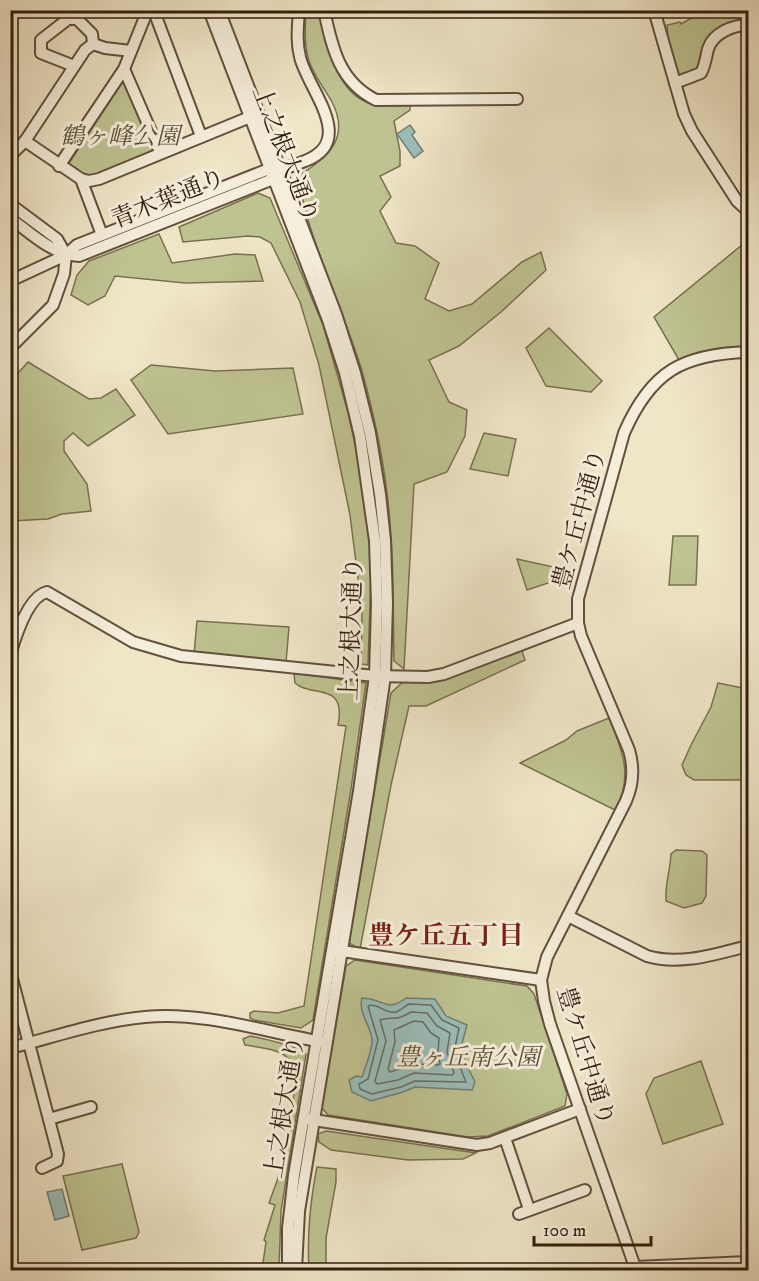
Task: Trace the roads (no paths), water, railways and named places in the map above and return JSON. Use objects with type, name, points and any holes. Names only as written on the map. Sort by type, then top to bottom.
[{"type":"street","name":"上之根大通り","points":[[209,10],[328,320],[345,374],[360,436],[375,541],[380,676]]},
{"type":"street","name":"上之根大通り","points":[[219,10],[282,170],[355,373],[380,494],[385,540],[387,603],[380,676],[360,791],[337,950],[290,1216],[288,1270]]},
{"type":"street","points":[[282,170],[312,158],[320,152],[327,141],[329,128],[328,117],[299,55],[297,36],[299,10]]},
{"type":"street","points":[[324,10],[332,48],[340,64],[362,94],[376,100],[517,99]]},
{"type":"street","points":[[654,10],[675,83],[692,131],[737,201],[748,211]]},
{"type":"street","points":[[152,12],[201,136]]},
{"type":"street","points":[[59,166],[124,69],[152,12]]},
{"type":"street","points":[[74,66],[41,53],[41,40],[68,19],[77,19],[92,34],[93,44]]},
{"type":"street","points":[[675,83],[701,73],[709,46],[715,37],[741,25],[748,25]]},
{"type":"street","points":[[93,44],[131,51]]},
{"type":"street","points":[[10,156],[25,141],[85,50],[93,44]]},
{"type":"street","points":[[124,69],[160,152]]},
{"type":"street","points":[[25,141],[81,180],[89,181],[99,179],[160,152],[250,117]]},
{"type":"street","name":"青木葉通り","points":[[66,255],[79,256],[159,219],[282,170]]},
{"type":"street","points":[[81,180],[102,236]]},
{"type":"street","points":[[10,204],[57,239],[66,255],[64,274],[53,305],[10,348]]},
{"type":"street","points":[[10,218],[50,248],[66,255]]},
{"type":"street","name":"青木葉通り","points":[[10,281],[66,255],[77,245],[159,219]]},
{"type":"street","name":"豊ケ丘中通り","points":[[634,1269],[546,1009],[541,980],[551,947],[629,795],[632,775],[629,750],[581,636],[578,623],[579,591],[624,432],[633,411],[653,384],[680,365],[709,355],[748,352]]},
{"type":"street","points":[[10,655],[16,635],[28,610],[38,595],[47,592],[120,635],[161,652],[380,676],[428,677],[444,674],[578,623]]},
{"type":"street","points":[[568,916],[659,960],[694,958],[748,946]]},
{"type":"street","points":[[337,950],[541,980]]},
{"type":"street","points":[[10,971],[58,1154],[57,1161],[42,1168]]},
{"type":"street","points":[[10,1048],[126,1019],[169,1016],[206,1020],[321,1042]]},
{"type":"street","points":[[50,1119],[91,1107]]},
{"type":"street","points":[[308,1119],[464,1144],[490,1143],[580,1109]]},
{"type":"street","name":"上之根大通り","points":[[296,1270],[298,1220],[308,1119]]},
{"type":"street","points":[[505,1138],[530,1209]]},
{"type":"street","points":[[519,1214],[585,1190]]},
{"type":"street","points":[[634,1269],[682,1268],[748,1262]]},
{"type":"water","points":[[410,125],[415,132],[412,135],[423,151],[414,158],[397,134]]},
{"type":"water","points":[[362,998],[389,1005],[406,998],[435,999],[446,1016],[467,1025],[460,1051],[475,1082],[472,1090],[415,1087],[371,1101],[352,1092],[349,1080],[356,1076],[362,1077],[372,1044],[363,1014]]},
{"type":"water","points":[[62,1189],[69,1216],[55,1220],[47,1192]]},
{"type":"district","name":"豊ケ丘五丁目","points":[[446,935]]},
{"type":"park label","name":"鶴ヶ峰公園","points":[[120,136]]},
{"type":"park label","name":"豊ヶ丘南公園","points":[[468,1057]]}]
